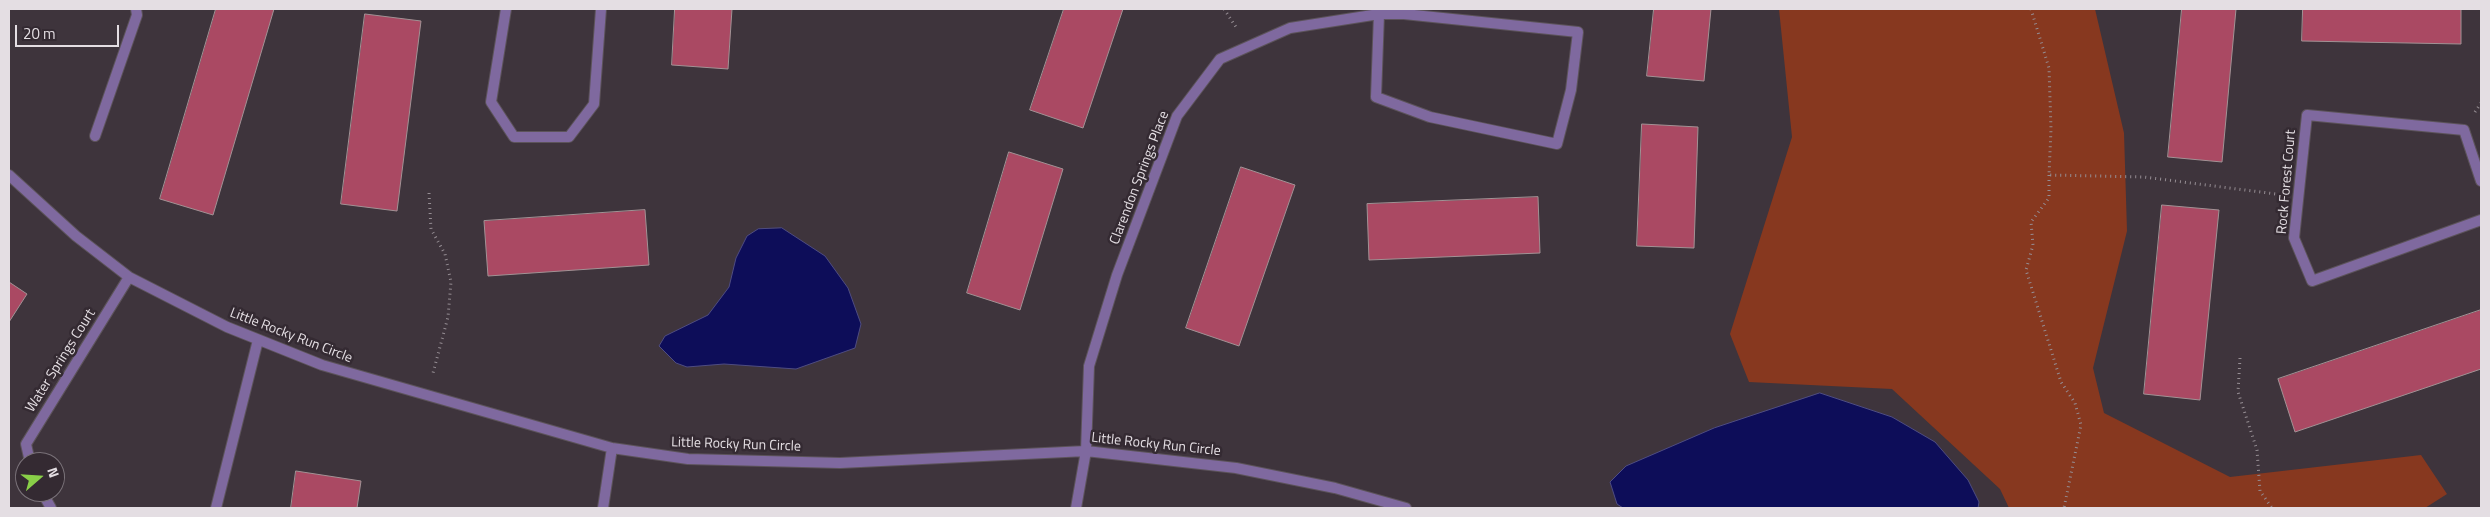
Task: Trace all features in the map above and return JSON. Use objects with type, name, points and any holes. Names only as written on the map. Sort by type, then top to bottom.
[{"type":"street","points":[[95,136],[137,15],[136,9]]},
{"type":"street","points":[[506,9],[491,102],[514,137],[569,137],[594,104],[600,9]]},
{"type":"street","name":"Clarendon Springs Place","points":[[1076,508],[1086,450],[1089,366],[1117,275],[1177,116],[1220,60],[1290,28],[1379,14],[1404,14],[1578,32],[1571,90],[1557,144],[1430,117],[1376,97],[1379,14]]},
{"type":"street","name":"Rock Forest Court","points":[[2481,181],[2464,130],[2307,115],[2294,238],[2312,281],[2481,220]]},
{"type":"street","name":"Little Rocky Run Circle","points":[[9,175],[76,236],[129,277],[227,327],[322,365],[612,448],[688,459],[840,463],[1086,450],[1236,468],[1335,488],[1406,508]]},
{"type":"street","name":"Water Springs Court","points":[[28,452],[26,444],[129,277]]},
{"type":"street","points":[[216,508],[258,340]]},
{"type":"street","points":[[603,508],[612,448]]},
{"type":"path","points":[[2031,9],[2049,68],[2051,129],[2049,198],[2031,222],[2033,245],[2026,270],[2061,382],[2075,404],[2081,425],[2064,508]]},
{"type":"path","points":[[2049,175],[2144,177],[2298,198]]},
{"type":"path","points":[[424,394],[435,367],[448,317],[451,282],[445,254],[431,230],[429,193]]},
{"type":"path","points":[[2240,358],[2238,392],[2257,450],[2260,491],[2272,508]]},
{"type":"shaded area","points":[[1779,9],[2095,9],[2124,133],[2127,231],[2093,368],[2104,413],[2230,477],[2421,455],[2447,494],[2425,508],[2009,508],[2000,489],[1892,389],[1749,382],[1730,334],[1792,137]]},
{"type":"shaded area","points":[[782,228],[825,256],[848,288],[861,324],[855,348],[796,369],[724,364],[687,367],[676,363],[659,346],[665,336],[708,315],[729,287],[736,258],[747,236],[758,229]]},
{"type":"shaded area","points":[[1820,393],[1892,417],[1935,442],[1968,480],[1979,502],[1978,508],[1623,508],[1617,504],[1610,482],[1626,466],[1714,428]]},
{"type":"building","points":[[216,9],[274,9],[213,215],[160,199]]},
{"type":"building","points":[[675,9],[732,9],[728,69],[672,65]]},
{"type":"building","points":[[1064,9],[1123,9],[1083,128],[1030,110]]},
{"type":"building","points":[[1654,9],[1711,9],[1704,81],[1647,76]]},
{"type":"building","points":[[2182,9],[2236,9],[2222,162],[2168,157]]},
{"type":"building","points":[[2303,9],[2461,9],[2461,44],[2302,41]]},
{"type":"building","points":[[365,14],[421,21],[397,211],[341,204]]},
{"type":"building","points":[[1642,124],[1698,127],[1694,248],[1637,246]]},
{"type":"building","points":[[1009,152],[1063,169],[1020,310],[967,293]]},
{"type":"building","points":[[1241,167],[1295,185],[1239,346],[1186,328]]},
{"type":"building","points":[[1538,197],[1540,253],[1369,260],[1367,204]]},
{"type":"building","points":[[2162,205],[2219,210],[2200,400],[2144,394]]},
{"type":"building","points":[[645,210],[649,265],[488,276],[484,221]]},
{"type":"building","points":[[9,282],[27,294],[9,322]]},
{"type":"building","points":[[2481,310],[2481,369],[2295,432],[2278,379]]},
{"type":"building","points":[[296,471],[361,481],[357,508],[291,508]]}]
